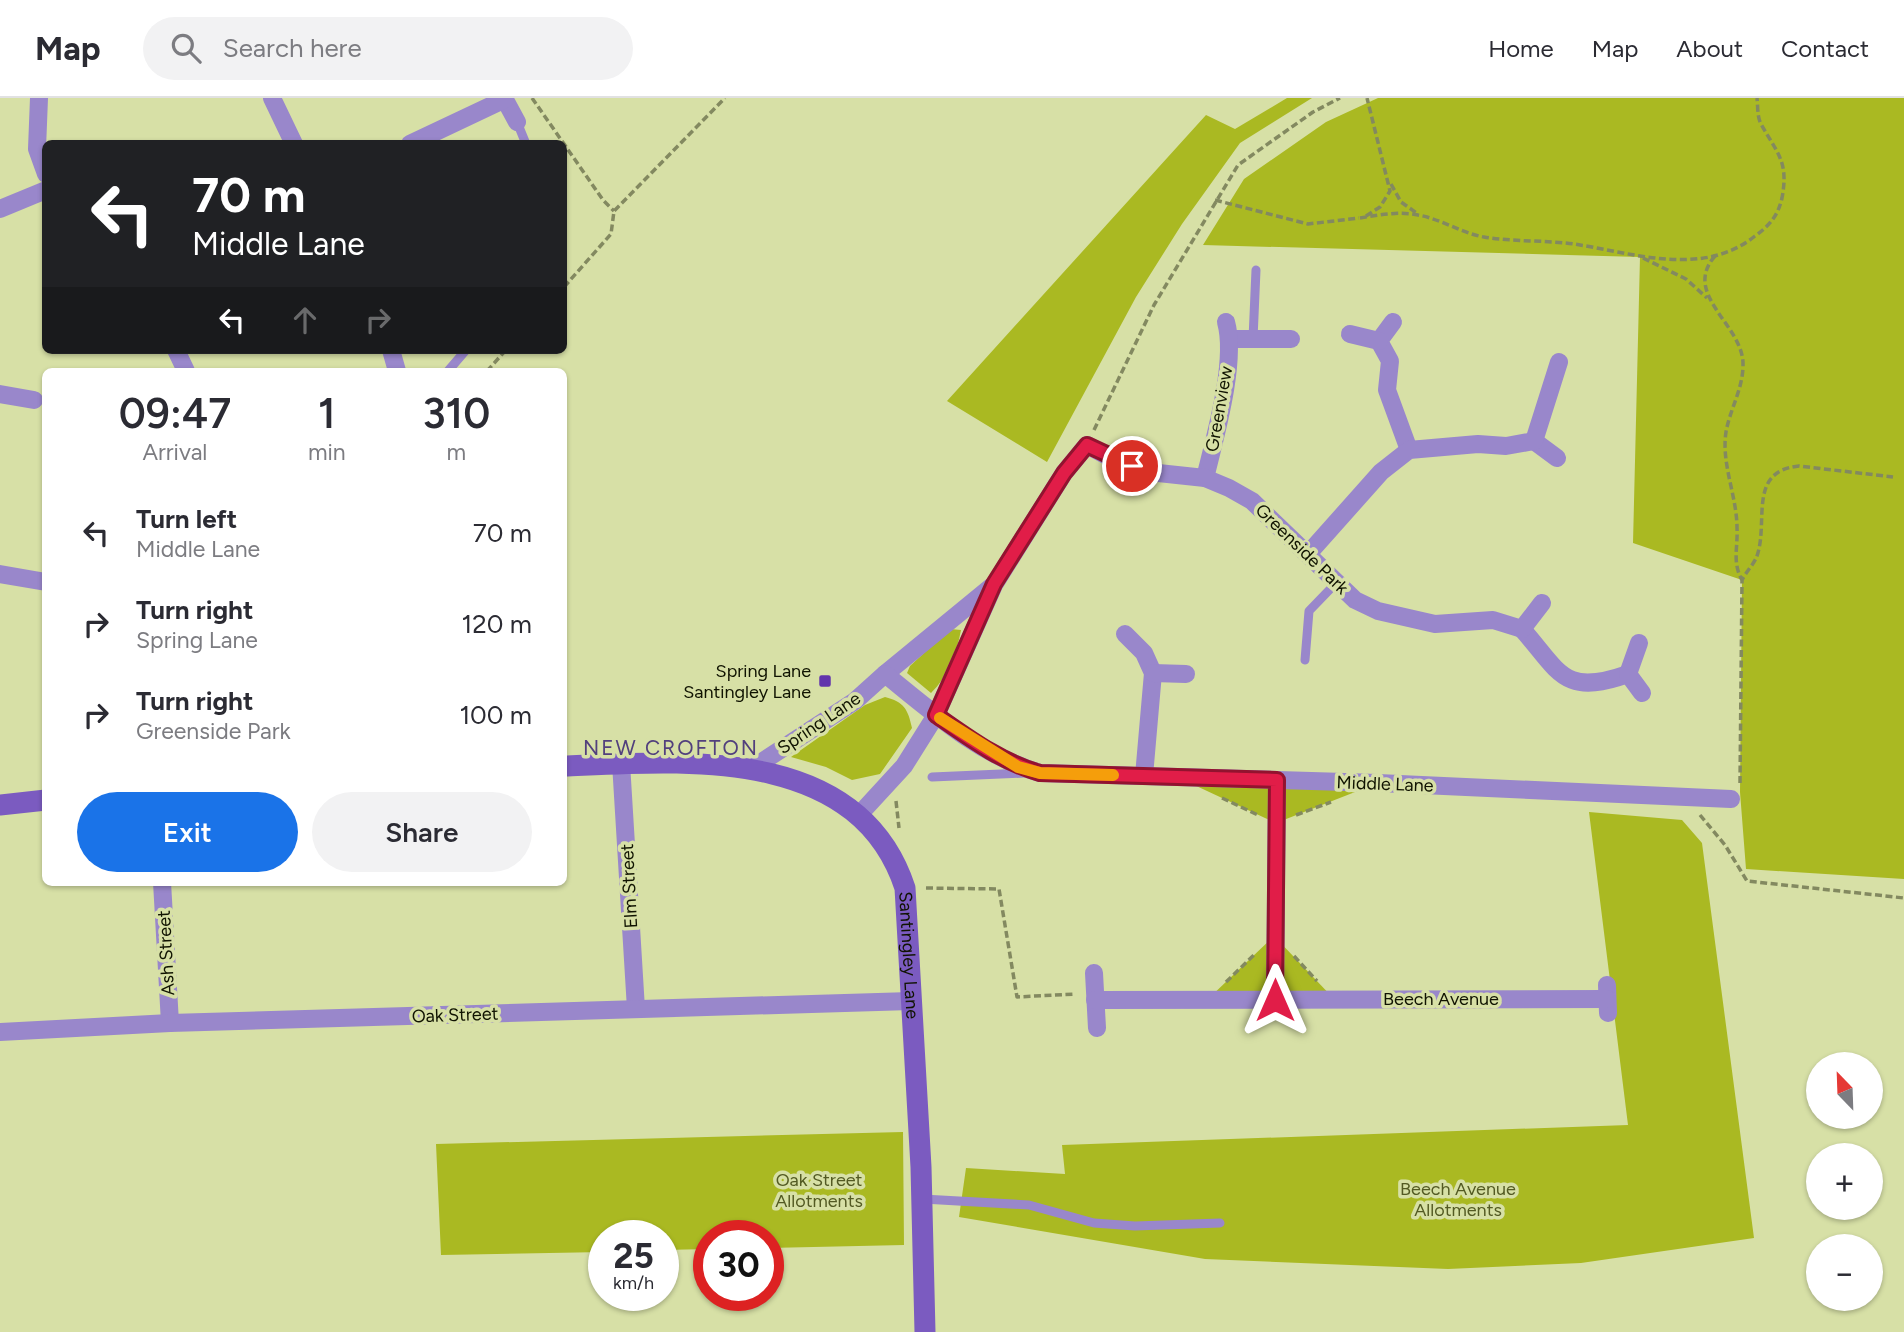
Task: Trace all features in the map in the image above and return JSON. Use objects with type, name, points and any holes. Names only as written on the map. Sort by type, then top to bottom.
[{"type":"street","points":[[39,98],[36,136],[42,159]]},
{"type":"street","points":[[272,98],[292,140]]},
{"type":"street","points":[[418,140],[505,98],[517,122]]},
{"type":"street","points":[[0,209],[42,192]]},
{"type":"street","points":[[1379,341],[1393,322]]},
{"type":"street","name":"Greenview","points":[[1205,478],[1219,418],[1228,330],[1253,339],[1291,339]]},
{"type":"street","points":[[1350,334],[1379,341],[1390,361],[1387,390],[1409,450]]},
{"type":"street","points":[[1534,441],[1559,362]]},
{"type":"street","points":[[0,394],[34,400]]},
{"type":"street","points":[[1308,554],[1381,472],[1409,450],[1478,444],[1506,446],[1534,441],[1557,458]]},
{"type":"street","name":"Greenside Park","points":[[1087,445],[1115,460],[1149,472],[1205,478],[1252,501],[1355,600],[1404,619],[1435,624],[1493,620],[1522,629]]},
{"type":"street","name":"Spring Lane","points":[[858,816],[904,766],[936,715],[994,584],[1064,473],[1087,445]]},
{"type":"street","points":[[0,574],[42,581]]},
{"type":"street","name":"Spring Lane","points":[[751,769],[855,701],[994,584]]},
{"type":"street","points":[[1542,603],[1522,629],[1549,664],[1580,684],[1606,682],[1628,674],[1640,643]]},
{"type":"street","points":[[1125,634],[1144,653],[1153,673],[1144,776]]},
{"type":"street","points":[[1153,673],[1186,674]]},
{"type":"street","points":[[885,674],[936,715]]},
{"type":"street","points":[[1628,674],[1642,694]]},
{"type":"street","name":"Middle Lane","points":[[936,715],[991,752],[1018,767],[1040,773],[1731,799]]},
{"type":"street","name":"Elm Street","points":[[621,764],[636,1009]]},
{"type":"street","name":"Santingley Lane","points":[[567,765],[722,765],[751,769],[805,783],[858,816],[889,853],[905,888],[923,1199],[925,1332]]},
{"type":"street","points":[[1275,1000],[1277,780]]},
{"type":"street","points":[[0,805],[42,800]]},
{"type":"street","name":"Ash Street","points":[[162,886],[170,1023]]},
{"type":"street","points":[[1094,973],[1097,1028]]},
{"type":"street","name":"Beech Avenue","points":[[1095,997],[1275,1000],[1607,999]]},
{"type":"street","name":"Oak Street","points":[[0,1032],[170,1023],[911,1001]]},
{"type":"lane","points":[[517,122],[524,140]]},
{"type":"lane","points":[[1253,339],[1256,270]]},
{"type":"lane","points":[[451,368],[463,354]]},
{"type":"lane","points":[[1305,660],[1309,611],[1336,583]]},
{"type":"lane","name":"Middle Lane","points":[[932,777],[1040,773]]},
{"type":"lane","points":[[923,1199],[1029,1205],[1094,1223],[1135,1226],[1220,1223]]},
{"type":"path","points":[[532,98],[561,140]]},
{"type":"path","points":[[567,284],[611,234],[614,211],[724,98]]},
{"type":"path","points":[[1087,445],[1154,305],[1238,165],[1313,112],[1340,98]]},
{"type":"path","points":[[1360,218],[1380,207],[1390,191],[1367,98]]},
{"type":"path","points":[[1215,200],[1308,224],[1394,213],[1420,215],[1483,237],[1576,244],[1641,257],[1684,259],[1715,256],[1744,245],[1778,214],[1784,181],[1782,162],[1773,141],[1760,124],[1757,98]]},
{"type":"path","points":[[567,148],[603,200],[614,211]]},
{"type":"path","points":[[1388,178],[1401,202],[1420,215]]},
{"type":"path","points":[[1708,300],[1706,274],[1708,264],[1715,256]]},
{"type":"path","points":[[1641,257],[1698,286],[1738,340],[1744,358],[1743,376],[1726,432],[1726,452],[1737,514],[1734,566],[1742,580],[1740,792],[1731,799]]},
{"type":"path","points":[[490,368],[502,354]]},
{"type":"path","points":[[1742,580],[1757,556],[1765,487],[1773,474],[1785,467],[1799,466],[1894,477]]},
{"type":"path","points":[[1705,823],[1725,845],[1747,881],[1904,898]]},
{"type":"path","points":[[905,888],[999,889],[1017,997],[1095,997]]},
{"type":"green space","points":[[1287,98],[1312,98],[1240,143],[1182,224],[1136,297],[1047,462],[947,401],[1206,115],[1235,129]]},
{"type":"green space","points":[[1378,98],[1904,98],[1904,879],[1746,869],[1740,792],[1742,580],[1633,543],[1640,257],[1203,245],[1244,179],[1326,122]]},
{"type":"green space","points":[[950,629],[961,630],[957,647],[947,672],[931,693],[907,673],[910,666]]},
{"type":"green space","points":[[885,697],[904,707],[912,728],[880,774],[852,780],[826,767],[791,757],[865,705]]},
{"type":"green space","points":[[1177,777],[1378,783],[1276,823]]},
{"type":"green space","name":"Beech Avenue Allotments","points":[[1589,812],[1682,820],[1702,843],[1754,1238],[1581,1263],[1448,1269],[1205,1259],[959,1217],[966,1168],[1065,1174],[1062,1145],[1628,1125]]},
{"type":"green space","points":[[1274,936],[1335,1000],[1207,1000]]},
{"type":"green space","name":"Oak Street Allotments","points":[[903,1132],[904,1245],[784,1248],[784,1220],[693,1220],[693,1249],[679,1250],[679,1220],[588,1220],[588,1252],[441,1255],[436,1144]]},
{"type":"slow traffic","points":[[940,718],[1018,767],[1040,773],[1113,775]]},
{"type":"place","name":"Spring Lane Santingley Lane","points":[[825,681]]},
{"type":"district","name":"NEW CROFTON","points":[[671,747]]},
{"type":"route","points":[[1132,466],[1087,445],[1064,473],[994,584],[936,715],[991,752],[1018,767],[1040,773],[1277,780],[1275,1000]]}]
